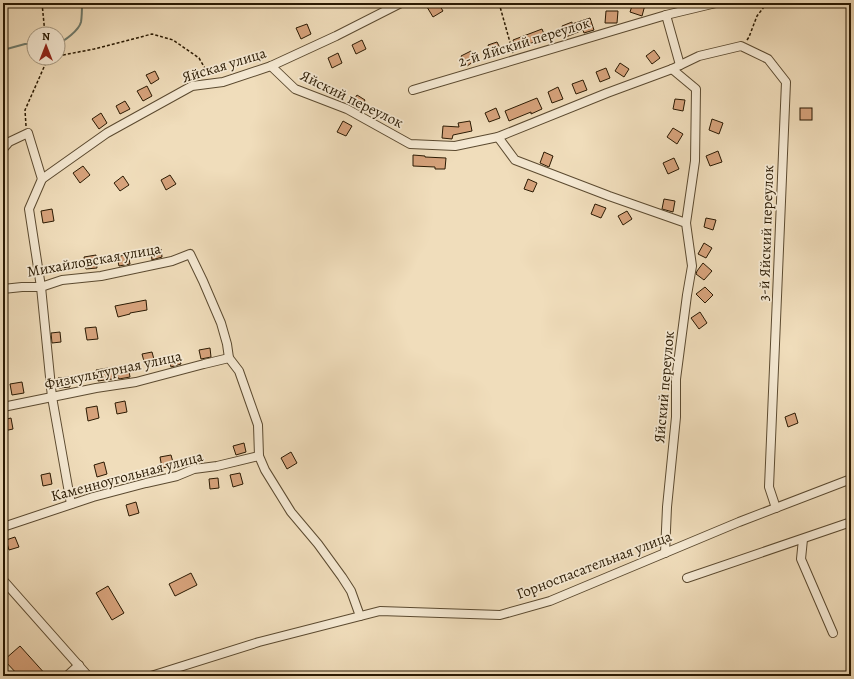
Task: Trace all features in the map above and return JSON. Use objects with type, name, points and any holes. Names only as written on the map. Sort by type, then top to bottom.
[{"type":"street","name":"Яйская улица","points":[[42,179],[107,133],[192,86],[223,82],[271,66],[336,36],[400,3]]},
{"type":"street","name":"2-й Яйский переулок","points":[[413,90],[666,15],[716,3]]},
{"type":"street","points":[[666,15],[680,65],[699,56],[740,46]]},
{"type":"street","name":"3-й Яйский переулок","points":[[740,46],[768,59],[786,82],[769,486],[776,508]]},
{"type":"street","name":"Яйский переулок","points":[[271,66],[295,89],[347,109],[410,144],[455,146],[498,137],[680,65]]},
{"type":"street","name":"Яйский переулок","points":[[665,553],[667,507],[676,417],[676,379],[692,266],[686,223],[695,161],[696,89],[672,69]]},
{"type":"street","points":[[3,149],[9,142],[28,133],[42,179],[29,209],[41,287],[52,397],[71,504]]},
{"type":"street","points":[[498,137],[515,160],[617,199],[686,223]]},
{"type":"street","name":"Михайловская улица","points":[[3,289],[41,287],[62,280],[100,276],[172,261],[190,254],[221,323],[230,358]]},
{"type":"street","points":[[230,358],[239,371],[258,425],[259,456],[265,470],[291,512],[318,544],[342,577],[351,591],[360,616]]},
{"type":"street","name":"Физкультурная улица","points":[[3,407],[136,382],[230,358]]},
{"type":"street","name":"Каменноугольная улица","points":[[3,527],[93,497],[178,476],[194,468],[218,466],[259,456]]},
{"type":"street","name":"Горноспасательная улица","points":[[151,676],[259,642],[380,612],[500,615],[550,601],[776,508],[851,479]]},
{"type":"street","points":[[688,578],[851,522]]},
{"type":"street","points":[[803,539],[801,559],[832,633]]},
{"type":"street","points":[[3,580],[89,675]]},
{"type":"street","points":[[68,676],[79,664]]},
{"type":"path","points":[[42,3],[44,26]]},
{"type":"path","points":[[499,3],[515,60]]},
{"type":"path","points":[[740,46],[750,37],[757,16],[767,3]]},
{"type":"path","points":[[66,54],[152,34],[173,40],[199,58],[213,83]]},
{"type":"path","points":[[26,134],[25,110],[45,66]]},
{"type":"building","points":[[433,3],[438,3],[443,11],[433,17],[427,7]]},
{"type":"building","points":[[633,3],[645,5],[642,16],[630,12]]},
{"type":"building","points":[[606,11],[618,11],[617,23],[605,23]]},
{"type":"building","points":[[590,18],[594,30],[584,33],[583,30],[566,37],[562,26]]},
{"type":"building","points":[[307,24],[311,34],[301,39],[296,28]]},
{"type":"building","points":[[542,29],[546,39],[535,44],[534,42],[516,49],[513,40]]},
{"type":"building","points":[[362,40],[366,49],[356,54],[352,45]]},
{"type":"building","points":[[497,42],[502,52],[492,56],[488,45]]},
{"type":"building","points":[[654,50],[660,58],[652,64],[646,56]]},
{"type":"building","points":[[471,51],[476,60],[467,66],[461,56]]},
{"type":"building","points":[[338,53],[342,63],[332,68],[328,58]]},
{"type":"building","points":[[620,63],[629,69],[624,77],[615,71]]},
{"type":"building","points":[[606,68],[610,78],[600,82],[596,72]]},
{"type":"building","points":[[155,71],[159,79],[151,84],[146,75]]},
{"type":"building","points":[[583,80],[587,90],[576,94],[572,84]]},
{"type":"building","points":[[147,86],[152,96],[143,101],[137,91]]},
{"type":"building","points":[[558,87],[563,99],[552,103],[548,92]]},
{"type":"building","points":[[357,95],[365,100],[360,109],[351,104]]},
{"type":"building","points":[[537,98],[542,109],[509,121],[505,111]]},
{"type":"building","points":[[675,99],[685,100],[683,111],[673,109]]},
{"type":"building","points":[[125,101],[130,109],[120,114],[116,106]]},
{"type":"building","points":[[496,108],[500,118],[489,122],[485,113]]},
{"type":"building","points":[[800,108],[812,108],[812,120],[800,120]]},
{"type":"building","points":[[101,113],[107,123],[99,129],[92,119]]},
{"type":"building","points":[[712,119],[723,123],[719,134],[709,130]]},
{"type":"building","points":[[343,121],[352,126],[346,136],[337,132]]},
{"type":"building","points":[[470,121],[472,131],[453,135],[452,139],[442,138],[443,126],[459,127],[458,123]]},
{"type":"building","points":[[673,128],[683,134],[677,144],[667,137]]},
{"type":"building","points":[[718,151],[722,162],[710,166],[706,156]]},
{"type":"building","points":[[544,152],[553,156],[549,167],[540,163]]},
{"type":"building","points":[[413,155],[446,158],[445,169],[413,166]]},
{"type":"building","points":[[674,158],[679,169],[668,174],[663,163]]},
{"type":"building","points":[[83,166],[90,175],[80,183],[73,173]]},
{"type":"building","points":[[170,175],[176,184],[166,190],[161,180]]},
{"type":"building","points":[[123,176],[129,185],[120,191],[114,183]]},
{"type":"building","points":[[528,179],[537,183],[533,192],[524,189]]},
{"type":"building","points":[[664,199],[675,201],[673,212],[662,209]]},
{"type":"building","points":[[595,204],[606,208],[601,218],[591,214]]},
{"type":"building","points":[[52,209],[54,221],[43,223],[41,211]]},
{"type":"building","points":[[627,211],[632,219],[623,225],[618,216]]},
{"type":"building","points":[[706,218],[716,220],[713,230],[704,227]]},
{"type":"building","points":[[704,243],[712,248],[706,258],[698,254]]},
{"type":"building","points":[[161,249],[162,257],[152,260],[151,251]]},
{"type":"building","points":[[128,254],[130,264],[119,266],[117,257]]},
{"type":"building","points":[[96,255],[97,268],[86,269],[84,257]]},
{"type":"building","points":[[703,263],[712,271],[704,280],[696,274]]},
{"type":"building","points":[[705,287],[713,295],[705,303],[696,294]]},
{"type":"building","points":[[146,300],[147,310],[118,317],[115,306]]},
{"type":"building","points":[[700,312],[707,323],[699,329],[691,318]]},
{"type":"building","points":[[96,327],[98,339],[87,340],[85,328]]},
{"type":"building","points":[[60,332],[61,342],[52,343],[51,333]]},
{"type":"building","points":[[210,348],[211,357],[201,359],[199,350]]},
{"type":"building","points":[[152,352],[155,363],[145,365],[142,354]]},
{"type":"building","points":[[178,355],[181,364],[171,367],[169,357]]},
{"type":"building","points":[[128,366],[130,377],[98,381],[96,370],[108,368],[108,370]]},
{"type":"building","points":[[69,377],[70,387],[59,388],[58,378]]},
{"type":"building","points":[[22,382],[24,393],[12,395],[10,384]]},
{"type":"building","points":[[125,401],[127,412],[117,414],[115,403]]},
{"type":"building","points":[[97,406],[99,418],[88,421],[86,408]]},
{"type":"building","points":[[795,413],[798,423],[788,427],[785,417]]},
{"type":"building","points":[[11,418],[13,429],[4,431],[3,420]]},
{"type":"building","points":[[244,443],[246,452],[236,455],[233,446]]},
{"type":"building","points":[[291,452],[297,463],[287,469],[281,458]]},
{"type":"building","points":[[171,455],[174,466],[162,468],[160,457]]},
{"type":"building","points":[[104,462],[107,474],[97,477],[94,465]]},
{"type":"building","points":[[50,473],[52,484],[43,486],[41,475]]},
{"type":"building","points":[[240,473],[243,484],[233,487],[230,475]]},
{"type":"building","points":[[218,478],[219,488],[210,489],[209,479]]},
{"type":"building","points":[[136,502],[139,513],[129,516],[126,505]]},
{"type":"building","points":[[15,537],[19,547],[9,550],[6,540]]},
{"type":"building","points":[[191,573],[197,585],[175,596],[169,584]]},
{"type":"building","points":[[108,586],[124,613],[112,620],[96,593]]},
{"type":"building","points":[[20,646],[47,676],[19,676],[4,660]]},
{"type":"waterway","points":[[66,39],[80,25],[82,17],[82,3]]},
{"type":"waterway","points":[[3,50],[26,44]]}]
